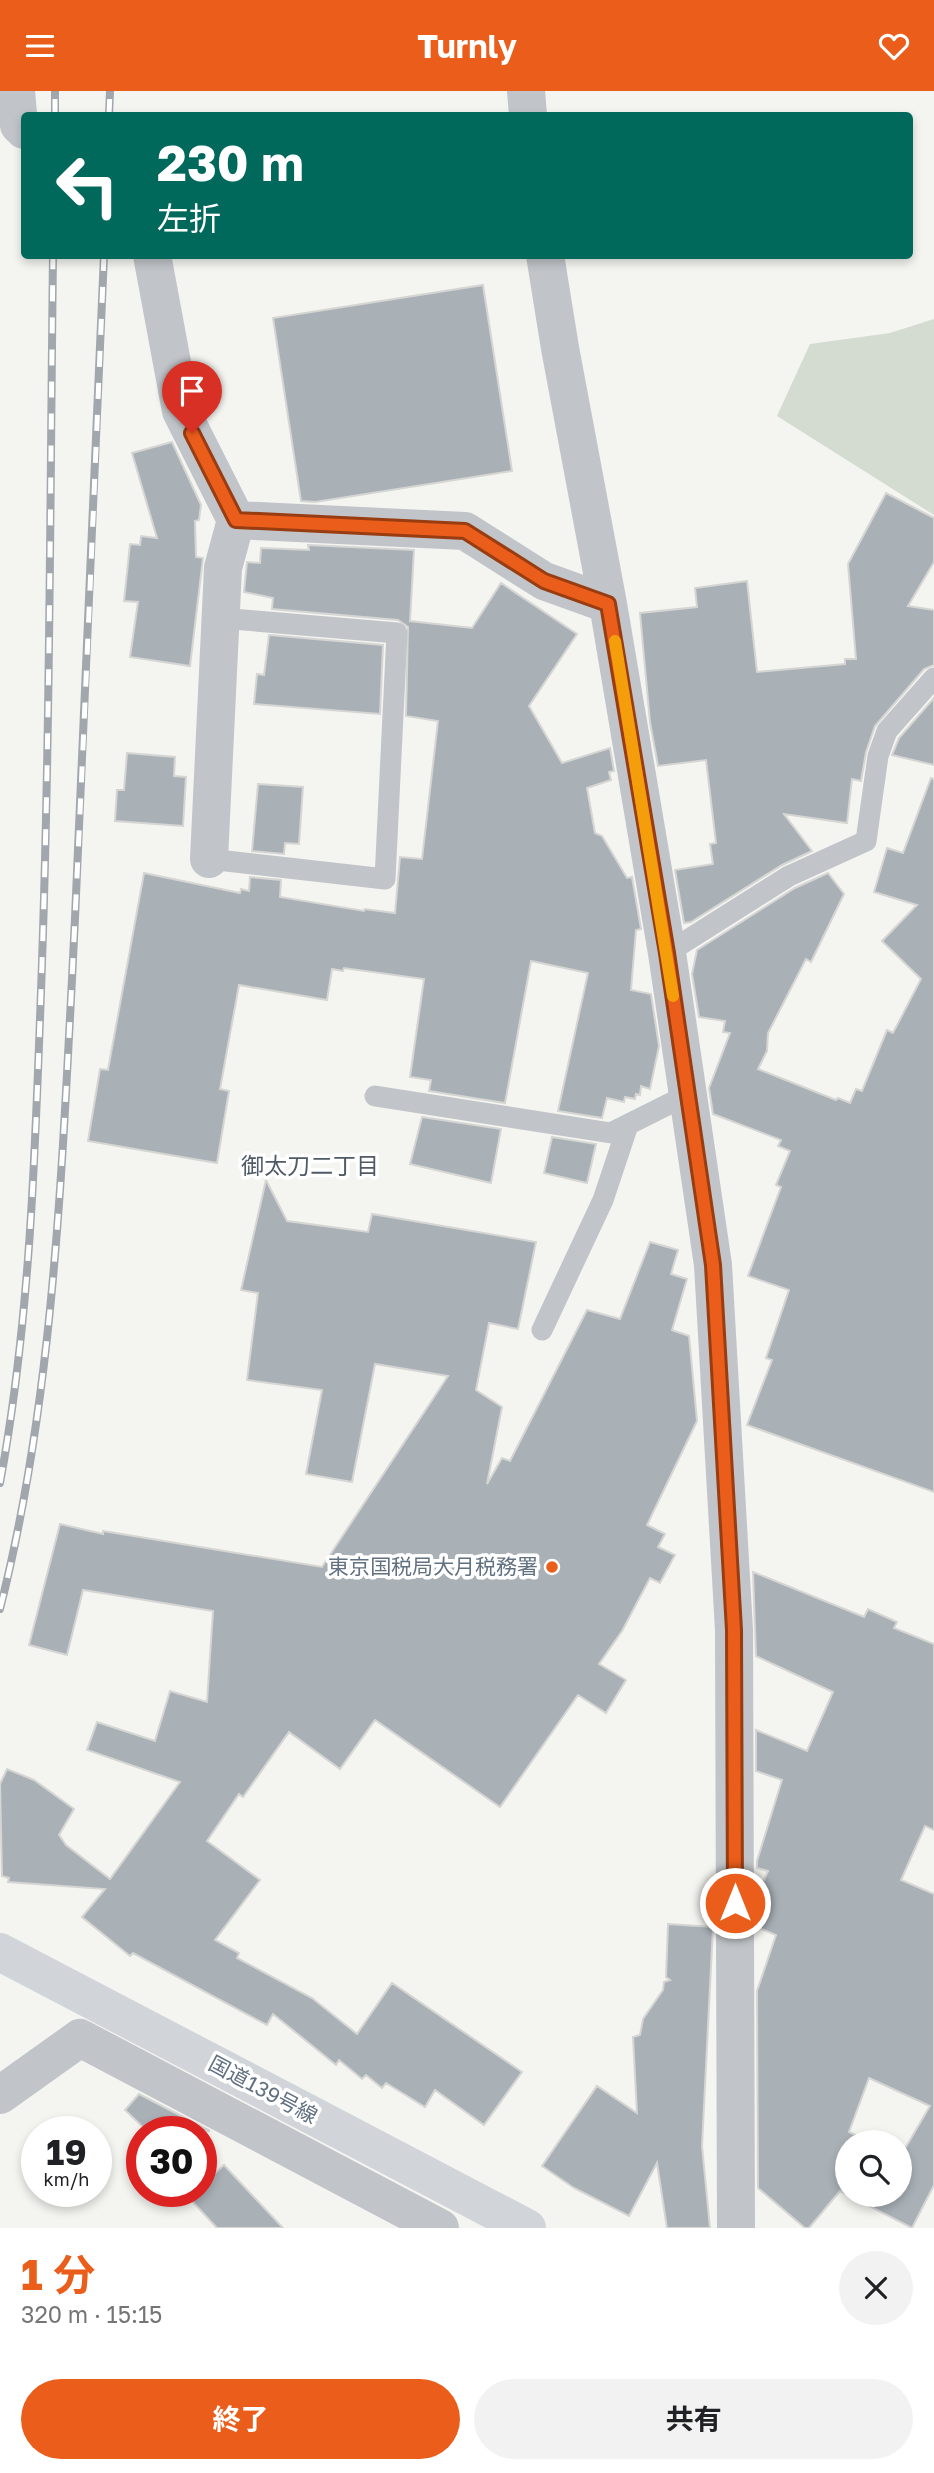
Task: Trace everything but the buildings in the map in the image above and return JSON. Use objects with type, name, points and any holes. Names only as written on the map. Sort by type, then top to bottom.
[{"type":"highway","name":"国道139号線","points":[[0,1952],[527,2228]]},
{"type":"street","points":[[16,91],[21,127]]},
{"type":"street","points":[[526,91],[528,112]]},
{"type":"street","points":[[153,259],[181,411],[236,520],[223,568],[209,859]]},
{"type":"street","points":[[546,259],[559,348],[608,604],[667,953],[713,1265],[734,1630],[736,2228]]},
{"type":"street","points":[[236,520],[465,531],[544,581],[608,604]]},
{"type":"street","points":[[0,2095],[80,2038],[440,2228]]},
{"type":"lane","points":[[209,859],[385,879],[397,633],[220,618]]},
{"type":"lane","points":[[667,953],[789,876],[866,841],[878,756],[887,731],[934,678]]},
{"type":"lane","points":[[375,1096],[611,1133],[687,1095]]},
{"type":"lane","points":[[542,1330],[603,1200],[628,1125]]},
{"type":"shaded area","points":[[934,319],[934,515],[777,416],[810,344],[890,333]]},
{"type":"railway","points":[[55,91],[55,112]]},
{"type":"railway","points":[[109,112],[110,91]]},
{"type":"railway","points":[[0,1483],[25,1300],[36,1115],[46,807],[53,259]]},
{"type":"railway","points":[[0,1609],[32,1453],[43,1375],[58,1216],[68,1058],[104,259]]},
{"type":"slow traffic","points":[[615,641],[673,996]]},
{"type":"place","name":"東京国税局大月税務署","points":[[552,1567]]},
{"type":"district","name":"御太刀二丁目","points":[[310,1166]]},
{"type":"route","points":[[192,433],[236,520],[465,531],[544,581],[608,604],[667,953],[713,1265],[734,1630],[735,1903]]}]
